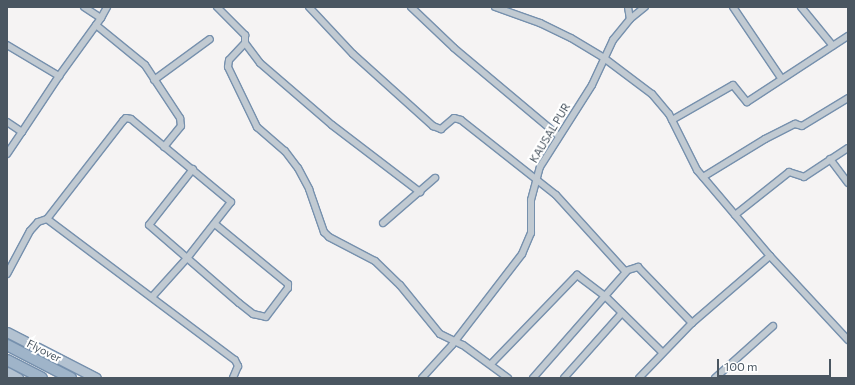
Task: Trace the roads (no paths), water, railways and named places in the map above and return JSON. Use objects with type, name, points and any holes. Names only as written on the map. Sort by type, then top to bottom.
[{"type":"highway","name":"Flyover","points":[[7,345],[71,378]]},
{"type":"highway","points":[[7,360],[42,378]]},
{"type":"main road","points":[[7,332],[96,378]]},
{"type":"main road","points":[[7,372],[18,378]]},
{"type":"street","points":[[84,7],[101,18]]},
{"type":"street","points":[[7,154],[59,76],[101,18],[107,7]]},
{"type":"street","points":[[217,7],[245,35],[245,43],[256,59],[308,104],[420,192]]},
{"type":"street","points":[[309,7],[353,54],[433,126],[440,129],[454,118],[459,118],[560,198],[627,271]]},
{"type":"street","points":[[411,7],[454,48],[559,136]]},
{"type":"street","points":[[495,7],[555,30],[604,58],[652,94],[672,120],[688,156],[703,177],[770,256],[848,340]]},
{"type":"street","points":[[628,7],[630,19]]},
{"type":"street","name":"KAUSAL PUR","points":[[422,378],[455,342],[526,246],[531,233],[531,200],[536,179],[559,136],[592,85],[613,40],[630,19],[645,7]]},
{"type":"street","points":[[733,7],[781,78]]},
{"type":"street","points":[[801,7],[833,46]]},
{"type":"street","points":[[96,25],[135,54],[181,122],[164,147]]},
{"type":"street","points":[[672,120],[731,86],[737,87],[747,102],[781,78],[848,36]]},
{"type":"street","points":[[154,80],[210,39]]},
{"type":"street","points":[[245,43],[229,60],[228,67],[257,127],[285,151],[298,168],[309,188],[324,232],[375,261],[400,285],[440,334],[491,364],[508,378]]},
{"type":"street","points":[[7,45],[59,76]]},
{"type":"street","points":[[703,177],[772,135],[797,124],[802,126],[848,98]]},
{"type":"street","points":[[7,274],[30,231],[38,222],[47,219],[126,118],[193,169],[230,200],[231,204],[188,257],[152,297]]},
{"type":"street","points":[[7,122],[22,132]]},
{"type":"street","points":[[735,215],[789,172],[804,177],[848,148]]},
{"type":"street","points":[[830,159],[848,183]]},
{"type":"street","points":[[193,169],[149,224],[249,311],[262,317],[268,316],[288,288],[288,284],[215,224]]},
{"type":"street","points":[[383,223],[435,178]]},
{"type":"street","points":[[47,219],[236,362],[238,366],[233,378]]},
{"type":"street","points":[[638,378],[692,323],[770,256]]},
{"type":"street","points":[[533,378],[627,271],[633,267],[638,267],[692,323]]},
{"type":"street","points":[[491,364],[575,276],[583,277],[605,296],[662,352]]},
{"type":"street","points":[[564,378],[622,313]]},
{"type":"street","points":[[715,378],[773,326]]}]
